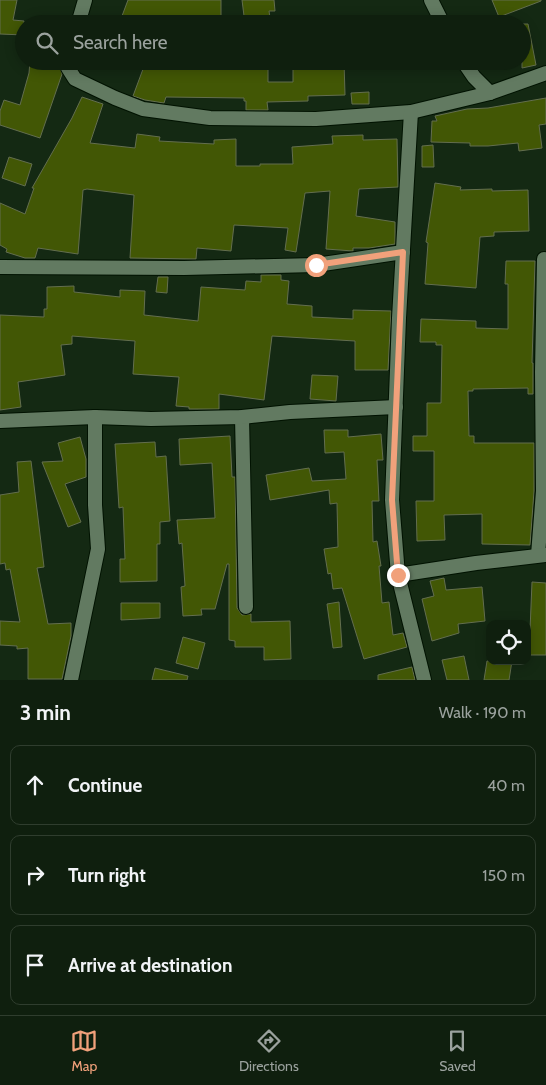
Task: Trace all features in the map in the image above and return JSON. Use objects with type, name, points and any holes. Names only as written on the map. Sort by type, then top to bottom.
[{"type":"street","points":[[81,15],[85,0]]},
{"type":"street","points":[[430,0],[438,15]]},
{"type":"street","points":[[69,70],[75,79],[143,109],[210,118],[316,118],[411,112],[490,93],[546,73]]},
{"type":"street","points":[[469,70],[490,93]]},
{"type":"street","points":[[411,112],[392,500],[398,575],[424,680]]},
{"type":"street","points":[[0,267],[184,268],[316,265],[403,252]]},
{"type":"street","points":[[398,575],[476,562],[542,555],[544,259]]},
{"type":"street","points":[[0,421],[95,417],[151,419],[242,417],[290,412],[396,407]]},
{"type":"street","points":[[71,680],[98,550],[95,505],[95,417]]},
{"type":"street","points":[[242,417],[246,607]]},
{"type":"building","points":[[0,0],[17,0],[13,20],[15,20],[15,35],[0,34]]},
{"type":"building","points":[[128,0],[221,0],[221,15],[122,15]]},
{"type":"building","points":[[242,0],[274,0],[275,11],[269,11],[270,15],[244,15]]},
{"type":"building","points":[[492,0],[541,0],[504,15],[498,15]]},
{"type":"building","points":[[531,39],[536,65],[531,66]]},
{"type":"building","points":[[29,70],[61,70],[62,74],[40,138],[0,125],[0,111],[4,100],[20,105]]},
{"type":"building","points":[[143,70],[268,70],[268,82],[293,82],[293,70],[344,70],[345,95],[308,96],[308,101],[267,102],[268,110],[246,110],[244,98],[166,97],[164,103],[133,96]]},
{"type":"building","points":[[369,92],[369,104],[352,104],[351,93]]},
{"type":"building","points":[[82,97],[103,104],[90,143],[135,148],[137,134],[160,137],[159,141],[214,144],[214,140],[236,139],[236,166],[293,164],[292,147],[333,144],[332,136],[363,135],[363,140],[397,139],[398,187],[359,189],[356,216],[395,222],[395,244],[369,248],[353,248],[353,251],[326,249],[330,191],[305,193],[296,252],[285,250],[288,228],[234,225],[231,251],[197,248],[196,259],[130,258],[134,195],[87,189],[83,190],[78,254],[38,248],[35,258],[25,258],[6,252],[7,249],[0,245],[0,203],[25,214],[34,188],[32,188]]},
{"type":"building","points":[[546,98],[546,124],[539,125],[542,148],[519,151],[518,143],[470,146],[470,143],[431,142],[432,121],[437,121],[435,116],[467,109],[488,108]]},
{"type":"building","points":[[433,145],[434,167],[422,167],[422,146]]},
{"type":"building","points":[[9,157],[32,164],[25,186],[2,178]]},
{"type":"building","points":[[435,183],[461,187],[460,190],[528,190],[529,231],[494,232],[494,236],[480,237],[476,288],[425,284],[428,243],[426,242]]},
{"type":"building","points":[[506,261],[535,261],[533,394],[528,394],[528,388],[473,389],[473,391],[468,391],[469,436],[474,436],[474,443],[534,443],[534,491],[530,545],[482,544],[482,514],[444,515],[445,540],[417,541],[416,501],[434,501],[434,451],[413,451],[413,436],[427,436],[427,403],[441,403],[442,345],[436,345],[436,342],[420,342],[421,319],[476,321],[476,328],[508,329],[508,284],[505,284]]},
{"type":"building","points":[[261,275],[281,275],[281,280],[289,281],[287,304],[312,306],[312,317],[353,319],[353,310],[391,311],[388,370],[355,370],[355,341],[272,336],[264,400],[219,394],[219,409],[189,409],[189,407],[176,406],[179,377],[133,374],[135,341],[72,336],[72,344],[61,345],[65,375],[18,382],[21,407],[0,410],[0,315],[44,317],[44,309],[47,309],[47,287],[74,286],[74,292],[120,297],[120,290],[145,291],[144,315],[198,321],[201,287],[245,290],[246,281],[261,282]]},
{"type":"building","points":[[158,277],[168,277],[167,293],[156,292]]},
{"type":"building","points":[[312,375],[338,376],[336,401],[310,399]]},
{"type":"building","points":[[324,430],[348,430],[348,437],[381,434],[383,460],[377,460],[379,501],[372,501],[373,542],[377,541],[381,566],[379,566],[382,603],[389,602],[393,635],[403,633],[407,647],[364,659],[342,588],[333,589],[331,573],[328,574],[324,549],[338,547],[337,503],[330,504],[329,490],[270,500],[266,475],[309,468],[312,481],[346,479],[344,452],[325,453]]},
{"type":"building","points":[[230,436],[232,477],[235,477],[237,608],[242,615],[251,614],[251,622],[290,621],[291,659],[264,660],[264,647],[235,647],[235,641],[229,640],[229,564],[227,564],[215,609],[201,609],[202,615],[183,616],[181,587],[185,586],[182,543],[179,544],[177,520],[215,518],[212,463],[180,465],[179,439]]},
{"type":"building","points":[[80,437],[86,459],[86,477],[65,484],[81,522],[68,527],[42,462],[63,461],[58,443]]},
{"type":"building","points":[[155,442],[156,457],[166,456],[170,521],[160,522],[160,544],[157,544],[157,581],[120,582],[120,559],[125,559],[123,507],[119,508],[115,444]]},
{"type":"building","points":[[31,461],[44,567],[37,568],[48,624],[71,623],[71,636],[62,679],[28,679],[28,648],[17,649],[17,646],[0,645],[0,621],[20,622],[10,569],[6,570],[5,563],[0,564],[0,495],[19,492],[17,462]]},
{"type":"building","points":[[444,578],[446,590],[482,587],[485,621],[458,624],[459,633],[432,641],[422,599],[434,596],[430,581]]},
{"type":"building","points":[[532,582],[546,583],[546,655],[531,655]]},
{"type":"building","points":[[339,602],[342,647],[333,648],[327,604]]},
{"type":"building","points":[[121,603],[160,603],[160,618],[121,620]]},
{"type":"building","points":[[183,637],[205,643],[198,669],[176,663]]},
{"type":"building","points":[[464,656],[469,680],[447,680],[442,660]]},
{"type":"building","points":[[486,665],[511,665],[509,680],[484,680]]},
{"type":"building","points":[[412,667],[415,680],[378,680],[378,675]]},
{"type":"building","points":[[155,668],[188,676],[187,680],[152,680]]},
{"type":"route","points":[[316,265],[403,252],[392,500],[398,575]]}]
